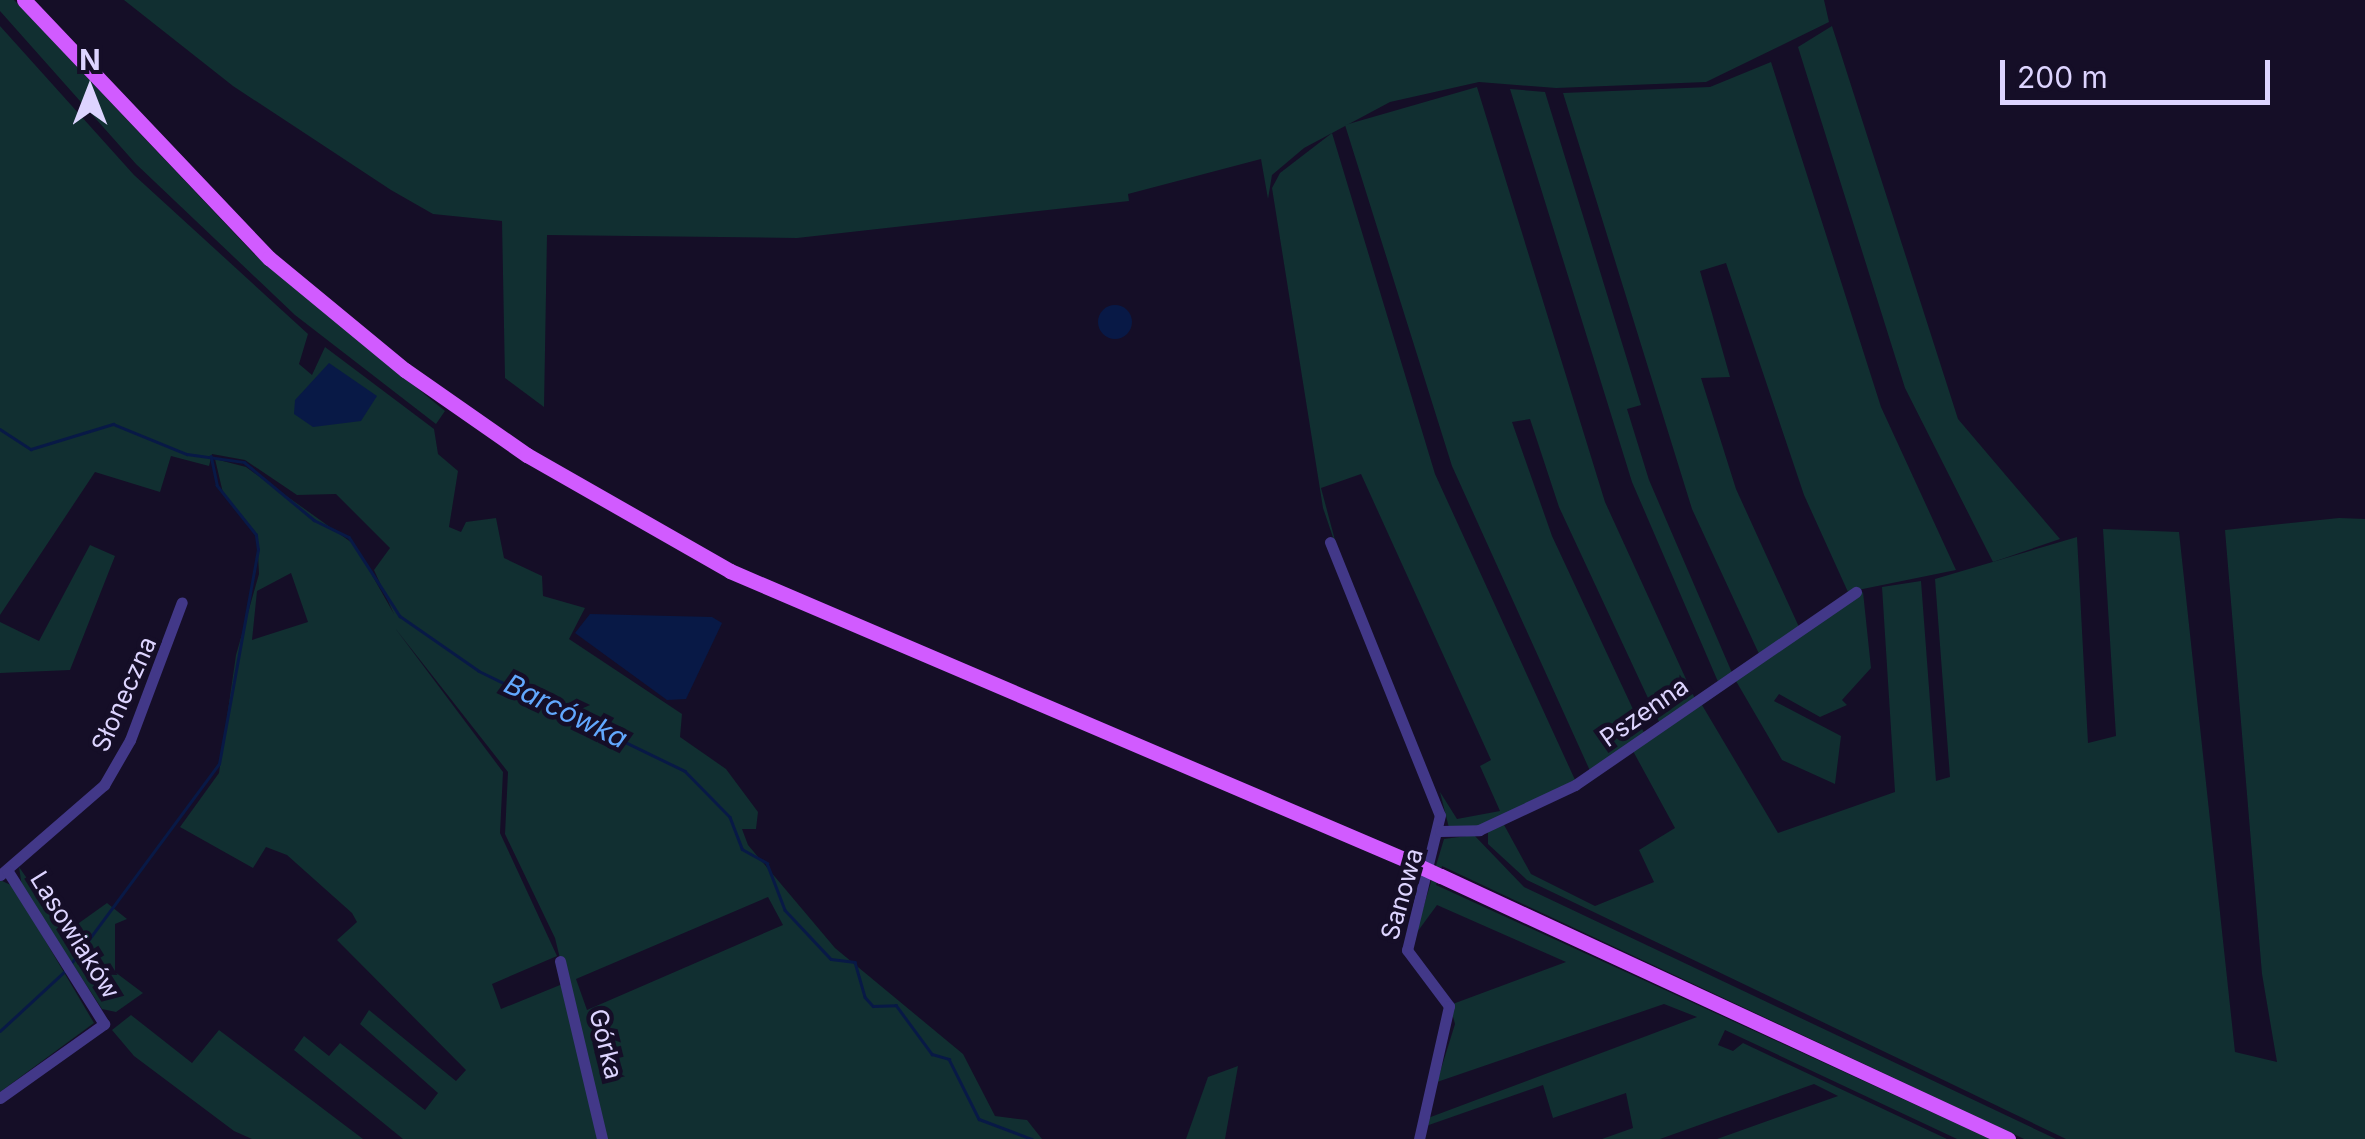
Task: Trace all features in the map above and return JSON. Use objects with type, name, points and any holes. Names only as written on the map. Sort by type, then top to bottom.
[{"type":"main road","points":[[24,0],[260,250],[389,358],[527,456],[730,571],[1406,860],[2008,1139]]},
{"type":"street","name":"Sanowa","points":[[1330,542],[1433,783],[1440,831],[1407,950],[1449,1006],[1419,1139]]},
{"type":"street","name":"Pszenna","points":[[1440,831],[1485,828],[1575,785],[1856,592]]},
{"type":"street","name":"Słoneczna","points":[[3,872],[111,776],[182,602]]},
{"type":"street","name":"Lasowiaków","points":[[0,1098],[104,1024],[3,872]]},
{"type":"street","name":"Górka","points":[[560,961],[602,1139]]},
{"type":"green space","points":[[0,0],[14,0],[254,254],[445,411],[436,424],[295,315],[136,164],[0,11]]},
{"type":"green space","points":[[124,0],[1824,0],[1829,22],[1706,82],[1556,88],[1479,82],[1390,102],[1304,148],[1272,175],[1268,199],[1261,159],[1128,194],[1129,201],[797,238],[547,235],[544,407],[505,378],[502,221],[433,214],[391,190],[233,86]]},
{"type":"green space","points":[[0,26],[134,175],[308,334],[299,364],[312,375],[325,347],[434,429],[438,454],[458,471],[449,527],[461,532],[466,522],[496,518],[504,558],[542,576],[543,596],[585,608],[569,639],[682,714],[680,737],[726,769],[758,812],[756,829],[742,829],[748,845],[835,948],[963,1054],[995,1116],[1027,1120],[1042,1139],[604,1139],[555,938],[505,834],[508,772],[395,628],[503,772],[500,833],[557,956],[492,984],[501,1009],[565,983],[600,1139],[403,1139],[294,1050],[304,1036],[329,1056],[340,1043],[425,1110],[438,1093],[360,1024],[369,1010],[456,1081],[466,1070],[337,940],[357,922],[352,913],[287,855],[266,847],[253,868],[180,827],[219,773],[236,655],[259,574],[257,534],[223,493],[215,459],[246,467],[355,545],[394,614],[374,570],[390,548],[336,494],[297,495],[245,460],[212,454],[209,466],[171,456],[160,492],[95,472],[0,615]],"holes":[[[291,573],[308,622],[252,640],[257,591]],[[768,897],[783,925],[587,1010],[576,979]]]},
{"type":"green space","points":[[1832,26],[1958,419],[2060,539],[1993,562],[1905,388],[1798,47]]},
{"type":"green space","points":[[1771,62],[1881,407],[1956,570],[1848,592],[1804,495],[1726,263],[1700,271],[1730,377],[1701,378],[1736,489],[1799,627],[1760,656],[1692,509],[1563,93],[1710,87]]},
{"type":"green space","points":[[1477,87],[1605,502],[1696,701],[1661,726],[1559,507],[1530,419],[1512,422],[1552,536],[1646,737],[1591,773],[1452,466],[1345,125]]},
{"type":"green space","points":[[1510,89],[1545,92],[1641,405],[1627,409],[1649,480],[1733,675],[1719,684],[1632,482]]},
{"type":"green space","points":[[1332,133],[1435,474],[1576,782],[1478,826],[1449,828],[1440,792],[1457,819],[1500,811],[1480,766],[1491,760],[1361,474],[1321,488],[1339,555],[1323,508],[1272,188],[1280,173]]},
{"type":"green space","points":[[2339,518],[2365,519],[2365,1139],[2066,1139],[1527,880],[1488,844],[1488,831],[1502,821],[1598,775],[1503,823],[1531,874],[1595,906],[1654,882],[1639,850],[1675,828],[1633,751],[1863,592],[1871,668],[1842,700],[1847,705],[1820,717],[1779,694],[1774,701],[1841,736],[1835,784],[1782,760],[1736,681],[1702,705],[1778,833],[1895,792],[1882,587],[1921,581],[1936,781],[1950,777],[1935,579],[2077,537],[2088,743],[2116,736],[2103,529],[2179,532],[2235,1052],[2277,1062],[2262,974],[2225,530]]},
{"type":"green space","points":[[90,545],[115,556],[70,670],[0,673],[0,622],[39,641]]},
{"type":"green space","points":[[1474,835],[1524,887],[2056,1139],[2024,1139],[1442,866],[1436,885],[1990,1139],[1957,1139],[1725,1030],[1718,1045],[1733,1051],[1743,1043],[1947,1139],[1717,1139],[1838,1096],[1814,1084],[1660,1139],[1602,1139],[1633,1128],[1626,1093],[1553,1118],[1543,1085],[1426,1126],[1428,1118],[1697,1017],[1664,1004],[1437,1082],[1455,1024],[1450,1005],[1566,962],[1437,905],[1415,935],[1444,839]]},
{"type":"green space","points":[[19,867],[65,933],[107,903],[127,919],[115,924],[115,972],[143,993],[116,1012],[102,1009],[22,887]]},
{"type":"green space","points":[[0,880],[13,886],[94,1023],[0,1092]]},
{"type":"green space","points":[[131,1015],[192,1063],[219,1030],[363,1139],[252,1139],[234,1131],[134,1056],[112,1030]]},
{"type":"green space","points":[[1238,1066],[1225,1139],[1186,1139],[1208,1077]]},
{"type":"water","points":[[1115,305],[1127,310],[1132,322],[1127,334],[1115,339],[1103,334],[1098,322],[1103,310]]},
{"type":"water","points":[[329,363],[377,396],[361,421],[313,427],[294,414],[295,400]]},
{"type":"water","points":[[590,614],[712,617],[722,623],[686,699],[667,700],[575,633]]},
{"type":"waterway","name":"Barcówka","points":[[0,429],[31,449],[113,424],[187,454],[244,462],[314,520],[349,537],[400,616],[479,671],[685,771],[730,817],[742,849],[767,863],[785,910],[831,959],[855,962],[865,997],[873,1006],[896,1005],[932,1054],[949,1059],[979,1119],[1032,1139]]},
{"type":"waterway","points":[[70,965],[219,764],[258,550],[256,535],[217,486],[211,457]]},
{"type":"waterway","points":[[0,1031],[65,971]]}]
